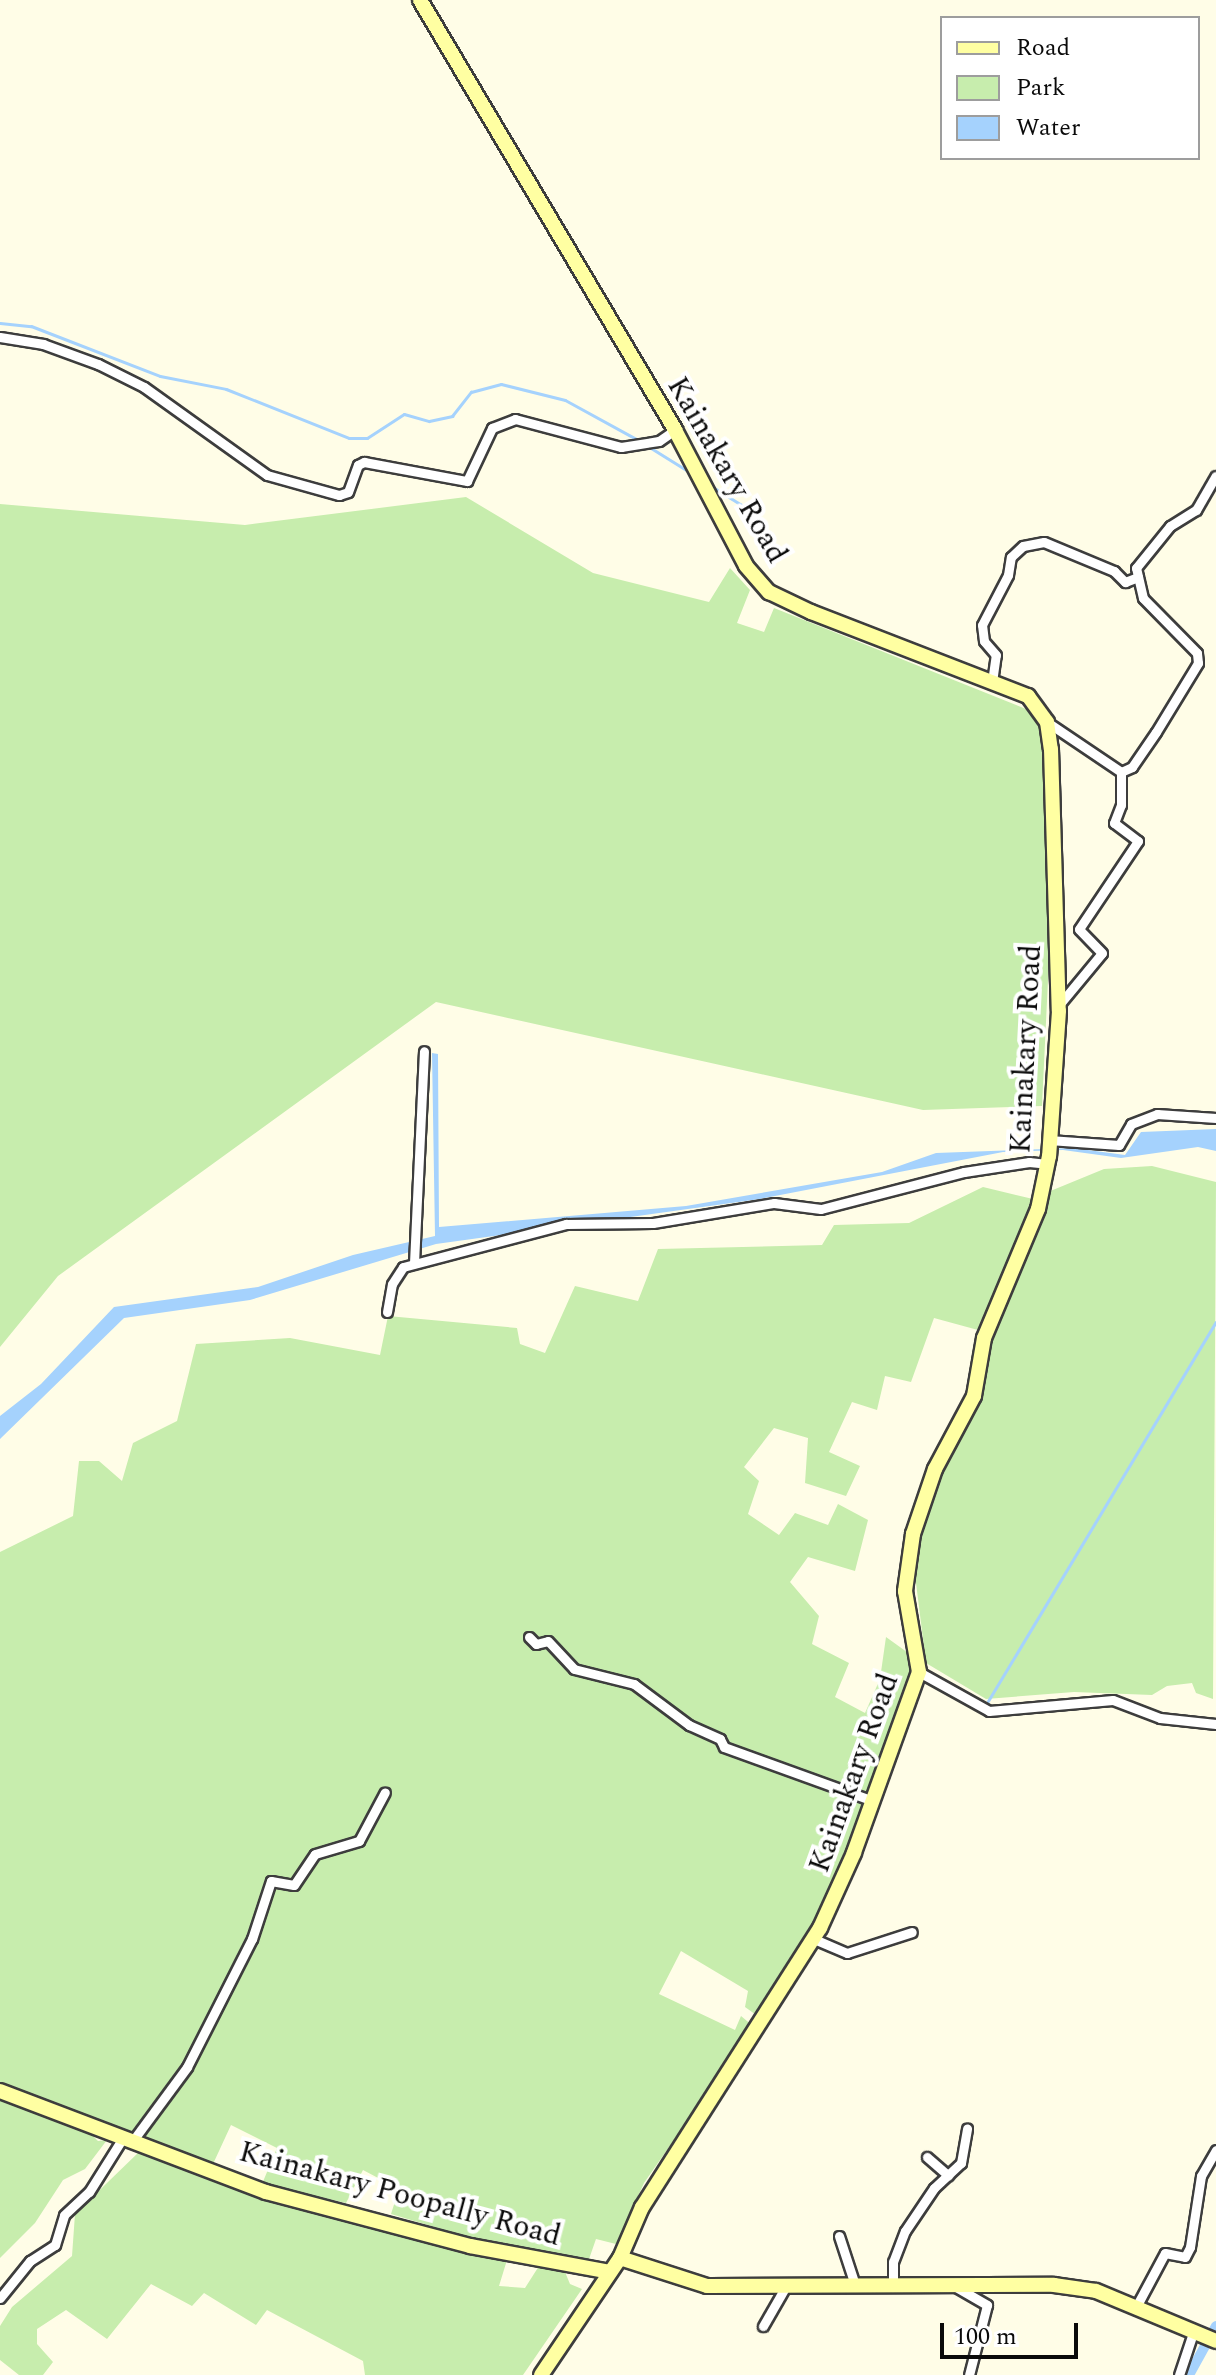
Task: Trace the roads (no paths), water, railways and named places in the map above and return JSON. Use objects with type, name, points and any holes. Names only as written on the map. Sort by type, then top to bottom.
[{"type":"main road","name":"Kainakary Road","points":[[420,0],[677,432],[746,566],[769,592],[905,652],[1028,696],[1047,722],[1059,1005],[1049,1151],[1038,1209],[984,1338],[974,1396],[935,1469],[913,1534],[905,1591],[919,1672],[873,1801],[814,1939],[642,2207],[620,2258],[541,2375]]},
{"type":"main road","name":"Kainakary Poopally Road","points":[[0,2091],[266,2192],[470,2246],[610,2272]]},
{"type":"main road","points":[[620,2258],[686,2283],[786,2286],[1054,2285],[1096,2291],[1216,2341]]},
{"type":"street","points":[[0,337],[43,344],[98,364],[144,387],[251,466],[325,493],[347,494],[358,465],[364,462],[467,481],[492,428],[515,419],[600,444],[641,446],[677,432]]},
{"type":"street","points":[[1121,772],[1132,767],[1198,663],[1197,653],[1143,598],[1136,568],[1170,526],[1196,510],[1216,476]]},
{"type":"street","points":[[992,682],[996,655],[984,641],[982,625],[1008,575],[1011,557],[1023,546],[1044,542],[1114,571],[1125,582],[1138,577]]},
{"type":"street","points":[[1047,722],[1121,772]]},
{"type":"street","points":[[1059,1005],[1102,953],[1079,929],[1138,841],[1114,823],[1121,805],[1121,772]]},
{"type":"street","points":[[414,1263],[424,1051]]},
{"type":"street","points":[[387,1312],[396,1274],[414,1263],[566,1224],[653,1223],[774,1203],[821,1209],[964,1172],[1029,1162],[1049,1151],[1119,1145],[1131,1124],[1157,1114],[1216,1118]]},
{"type":"street","points":[[529,1637],[536,1644],[548,1641],[574,1669],[634,1684],[689,1725],[720,1739],[724,1747],[873,1801]]},
{"type":"street","points":[[919,1672],[989,1711],[1113,1700],[1160,1718],[1216,1724]]},
{"type":"street","points":[[0,2298],[30,2261],[55,2245],[64,2215],[89,2192],[187,2067],[252,1939],[271,1881],[294,1885],[311,1857],[359,1841],[385,1792]]},
{"type":"street","points":[[814,1939],[847,1953],[912,1932]]},
{"type":"street","points":[[893,2285],[893,2262],[905,2231],[964,2158],[967,2129]]},
{"type":"street","points":[[1136,2307],[1165,2253],[1185,2257],[1190,2247],[1201,2176],[1216,2150]]},
{"type":"street","points":[[927,2157],[948,2175]]},
{"type":"street","points":[[839,2236],[855,2285]]},
{"type":"street","points":[[952,2285],[987,2305],[969,2375]]},
{"type":"street","points":[[763,2326],[786,2286]]},
{"type":"street","points":[[1179,2375],[1196,2334]]},
{"type":"water","points":[[432,1053],[438,1054],[439,1227],[686,1206],[882,1172],[936,1153],[1073,1148],[1125,1155],[1141,1132],[1216,1129],[1216,1151],[1198,1147],[1121,1158],[1063,1150],[1003,1152],[760,1199],[436,1244],[250,1300],[124,1318],[0,1439],[0,1416],[41,1384],[114,1307],[258,1287],[353,1255],[435,1236]]},
{"type":"waterway","points":[[0,323],[31,326],[160,376],[226,389],[349,438],[367,438],[404,414],[429,421],[452,416],[471,392],[501,384],[565,400],[640,441]]},
{"type":"waterway","points":[[646,445],[691,473]]},
{"type":"waterway","points":[[711,486],[742,505]]},
{"type":"waterway","points":[[988,1701],[1216,1322]]},
{"type":"waterway","points":[[1189,2375],[1216,2326]]}]
